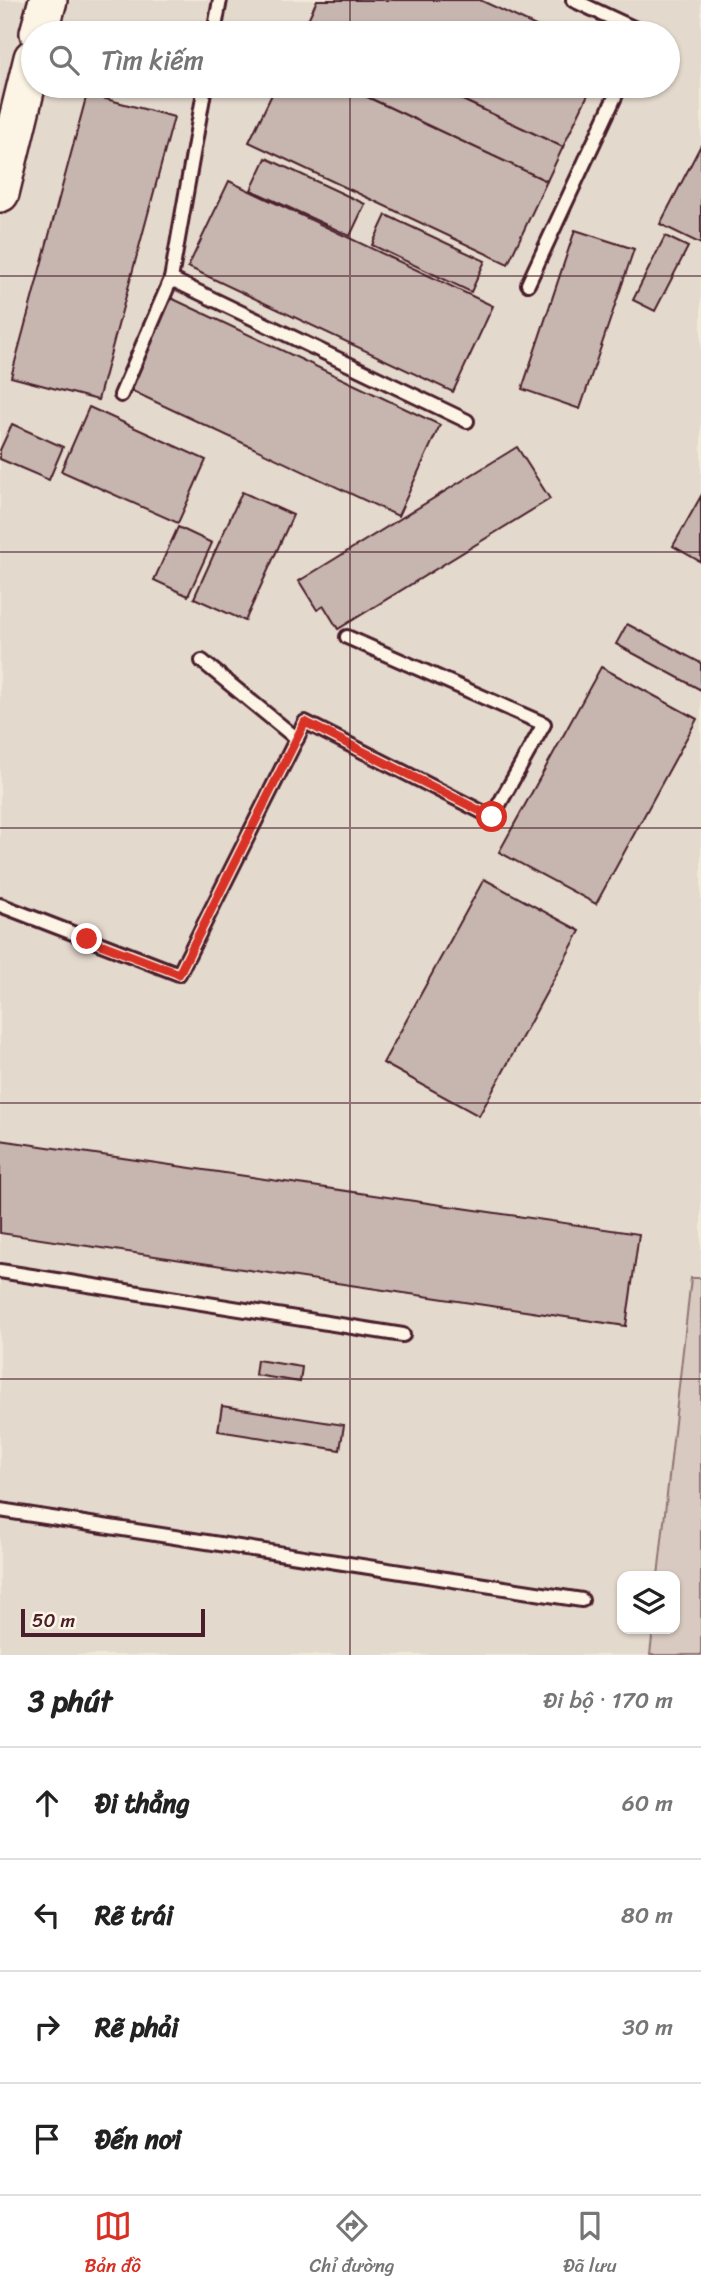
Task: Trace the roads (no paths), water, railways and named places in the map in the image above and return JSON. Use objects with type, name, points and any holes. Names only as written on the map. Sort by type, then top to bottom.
[{"type":"main road","points":[[42,21],[48,0]]},
{"type":"main road","points":[[0,193],[23,98]]},
{"type":"lane","points":[[216,21],[220,0]]},
{"type":"lane","points":[[573,0],[618,21]]},
{"type":"lane","points":[[121,395],[171,279],[203,98]]},
{"type":"lane","points":[[528,284],[614,98]]},
{"type":"lane","points":[[171,279],[467,421]]},
{"type":"lane","points":[[0,905],[179,974],[305,722],[492,817],[544,724],[347,637]]},
{"type":"lane","points":[[202,661],[296,740]]},
{"type":"lane","points":[[0,1270],[403,1335]]},
{"type":"lane","points":[[0,1510],[582,1600]]}]
